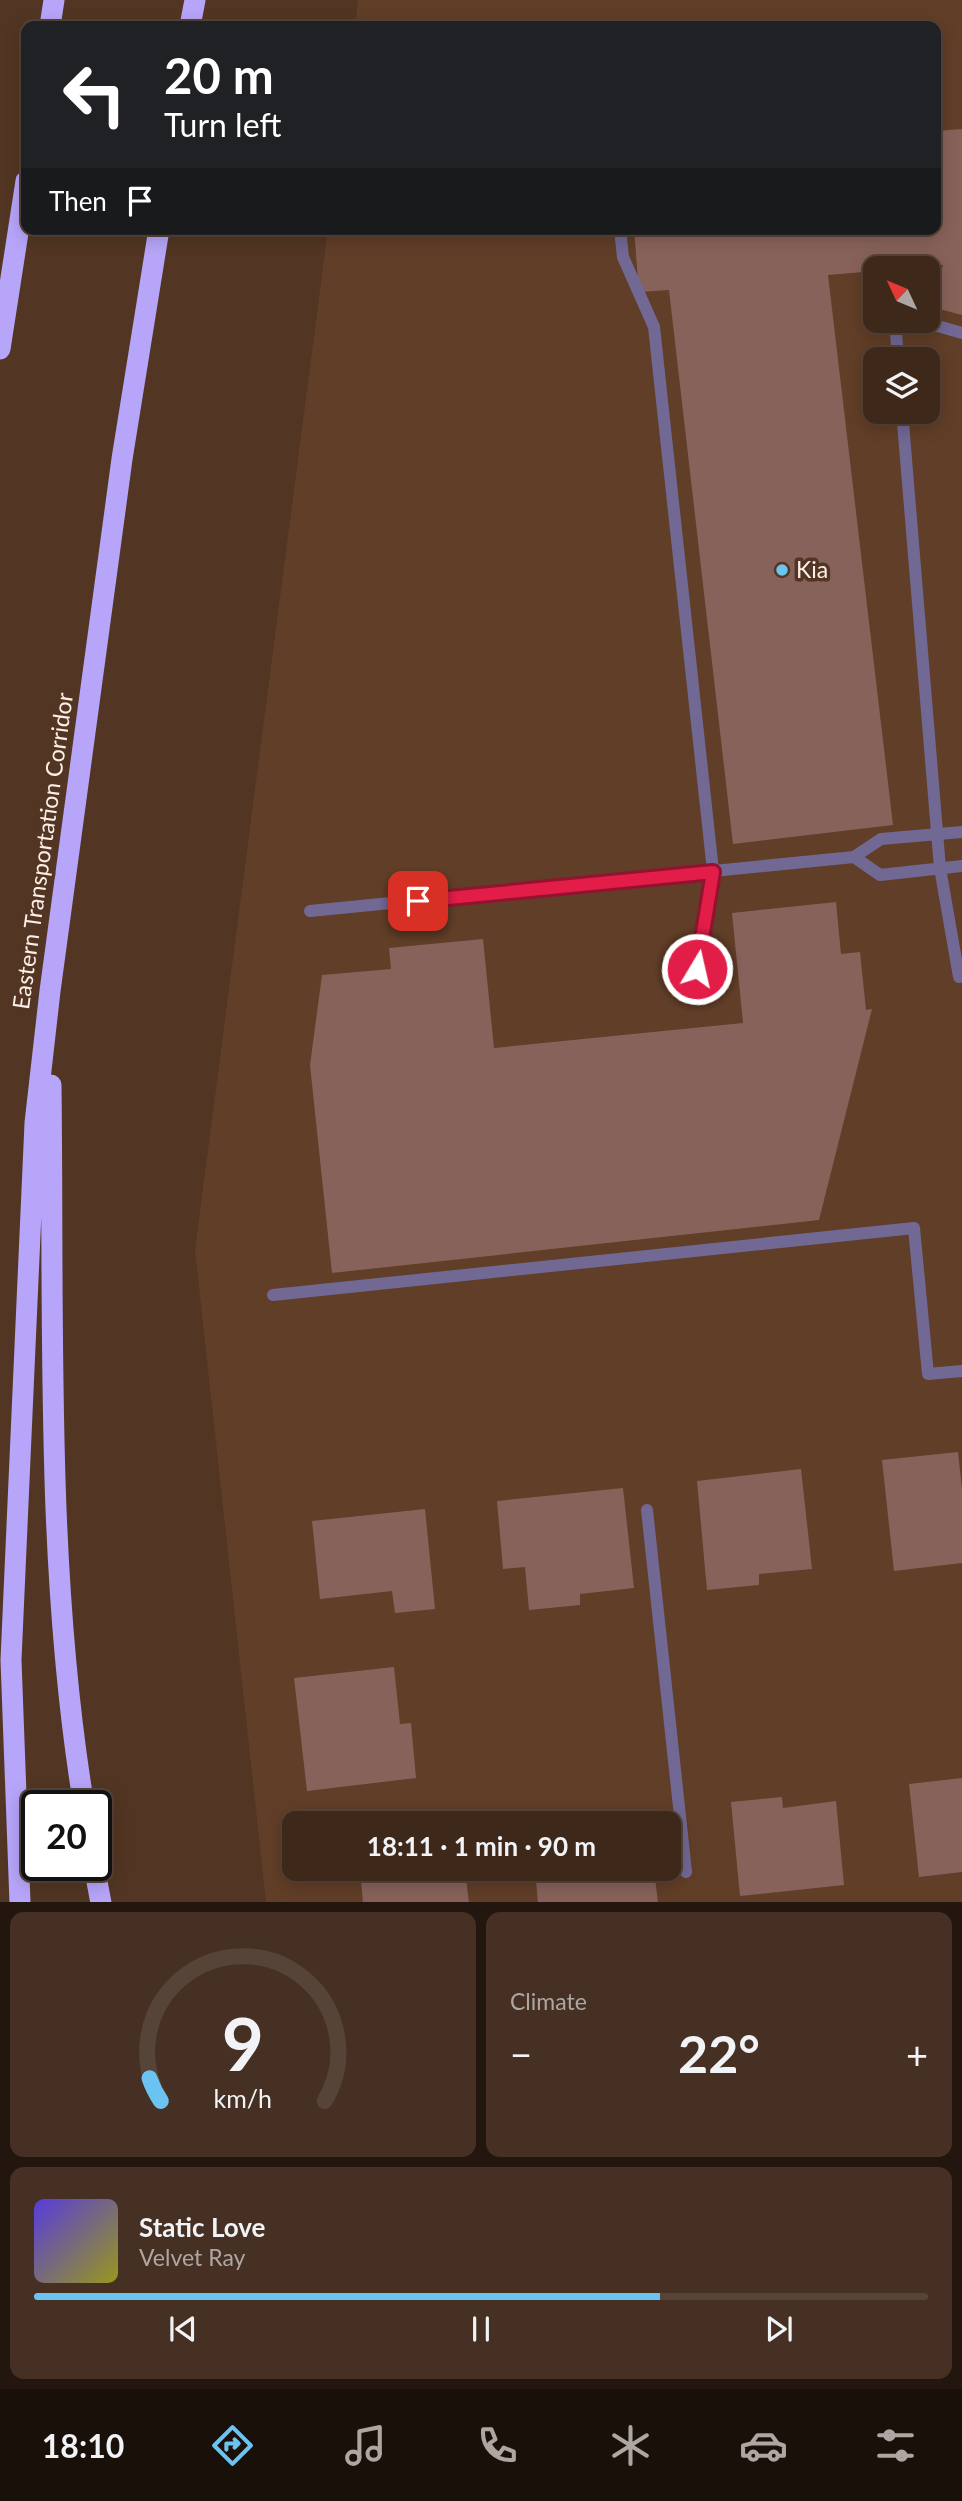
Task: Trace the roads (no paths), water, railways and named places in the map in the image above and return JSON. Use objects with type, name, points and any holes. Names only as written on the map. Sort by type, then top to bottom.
[{"type":"highway","points":[[51,21],[54,0]]},
{"type":"highway","points":[[191,21],[195,0]]},
{"type":"highway","points":[[0,349],[21,213]]},
{"type":"highway","name":"Eastern Transportation Corridor","points":[[20,1902],[11,1660],[36,1123],[50,991],[122,459],[158,235]]},
{"type":"highway","points":[[50,991],[54,1476],[69,1698],[82,1790]]},
{"type":"highway","points":[[97,1881],[102,1902]]},
{"type":"lane","points":[[621,235],[623,257],[654,327],[713,872],[697,969],[699,989]]},
{"type":"lane","points":[[940,327],[962,333]]},
{"type":"lane","points":[[903,424],[940,868],[959,977]]},
{"type":"lane","points":[[310,911],[854,857],[881,839],[962,832]]},
{"type":"lane","points":[[854,857],[880,875],[962,866]]},
{"type":"lane","points":[[273,1295],[914,1228],[928,1374],[962,1371]]},
{"type":"lane","points":[[647,1510],[686,1872]]},
{"type":"place","name":"Kia","points":[[782,570]]}]
